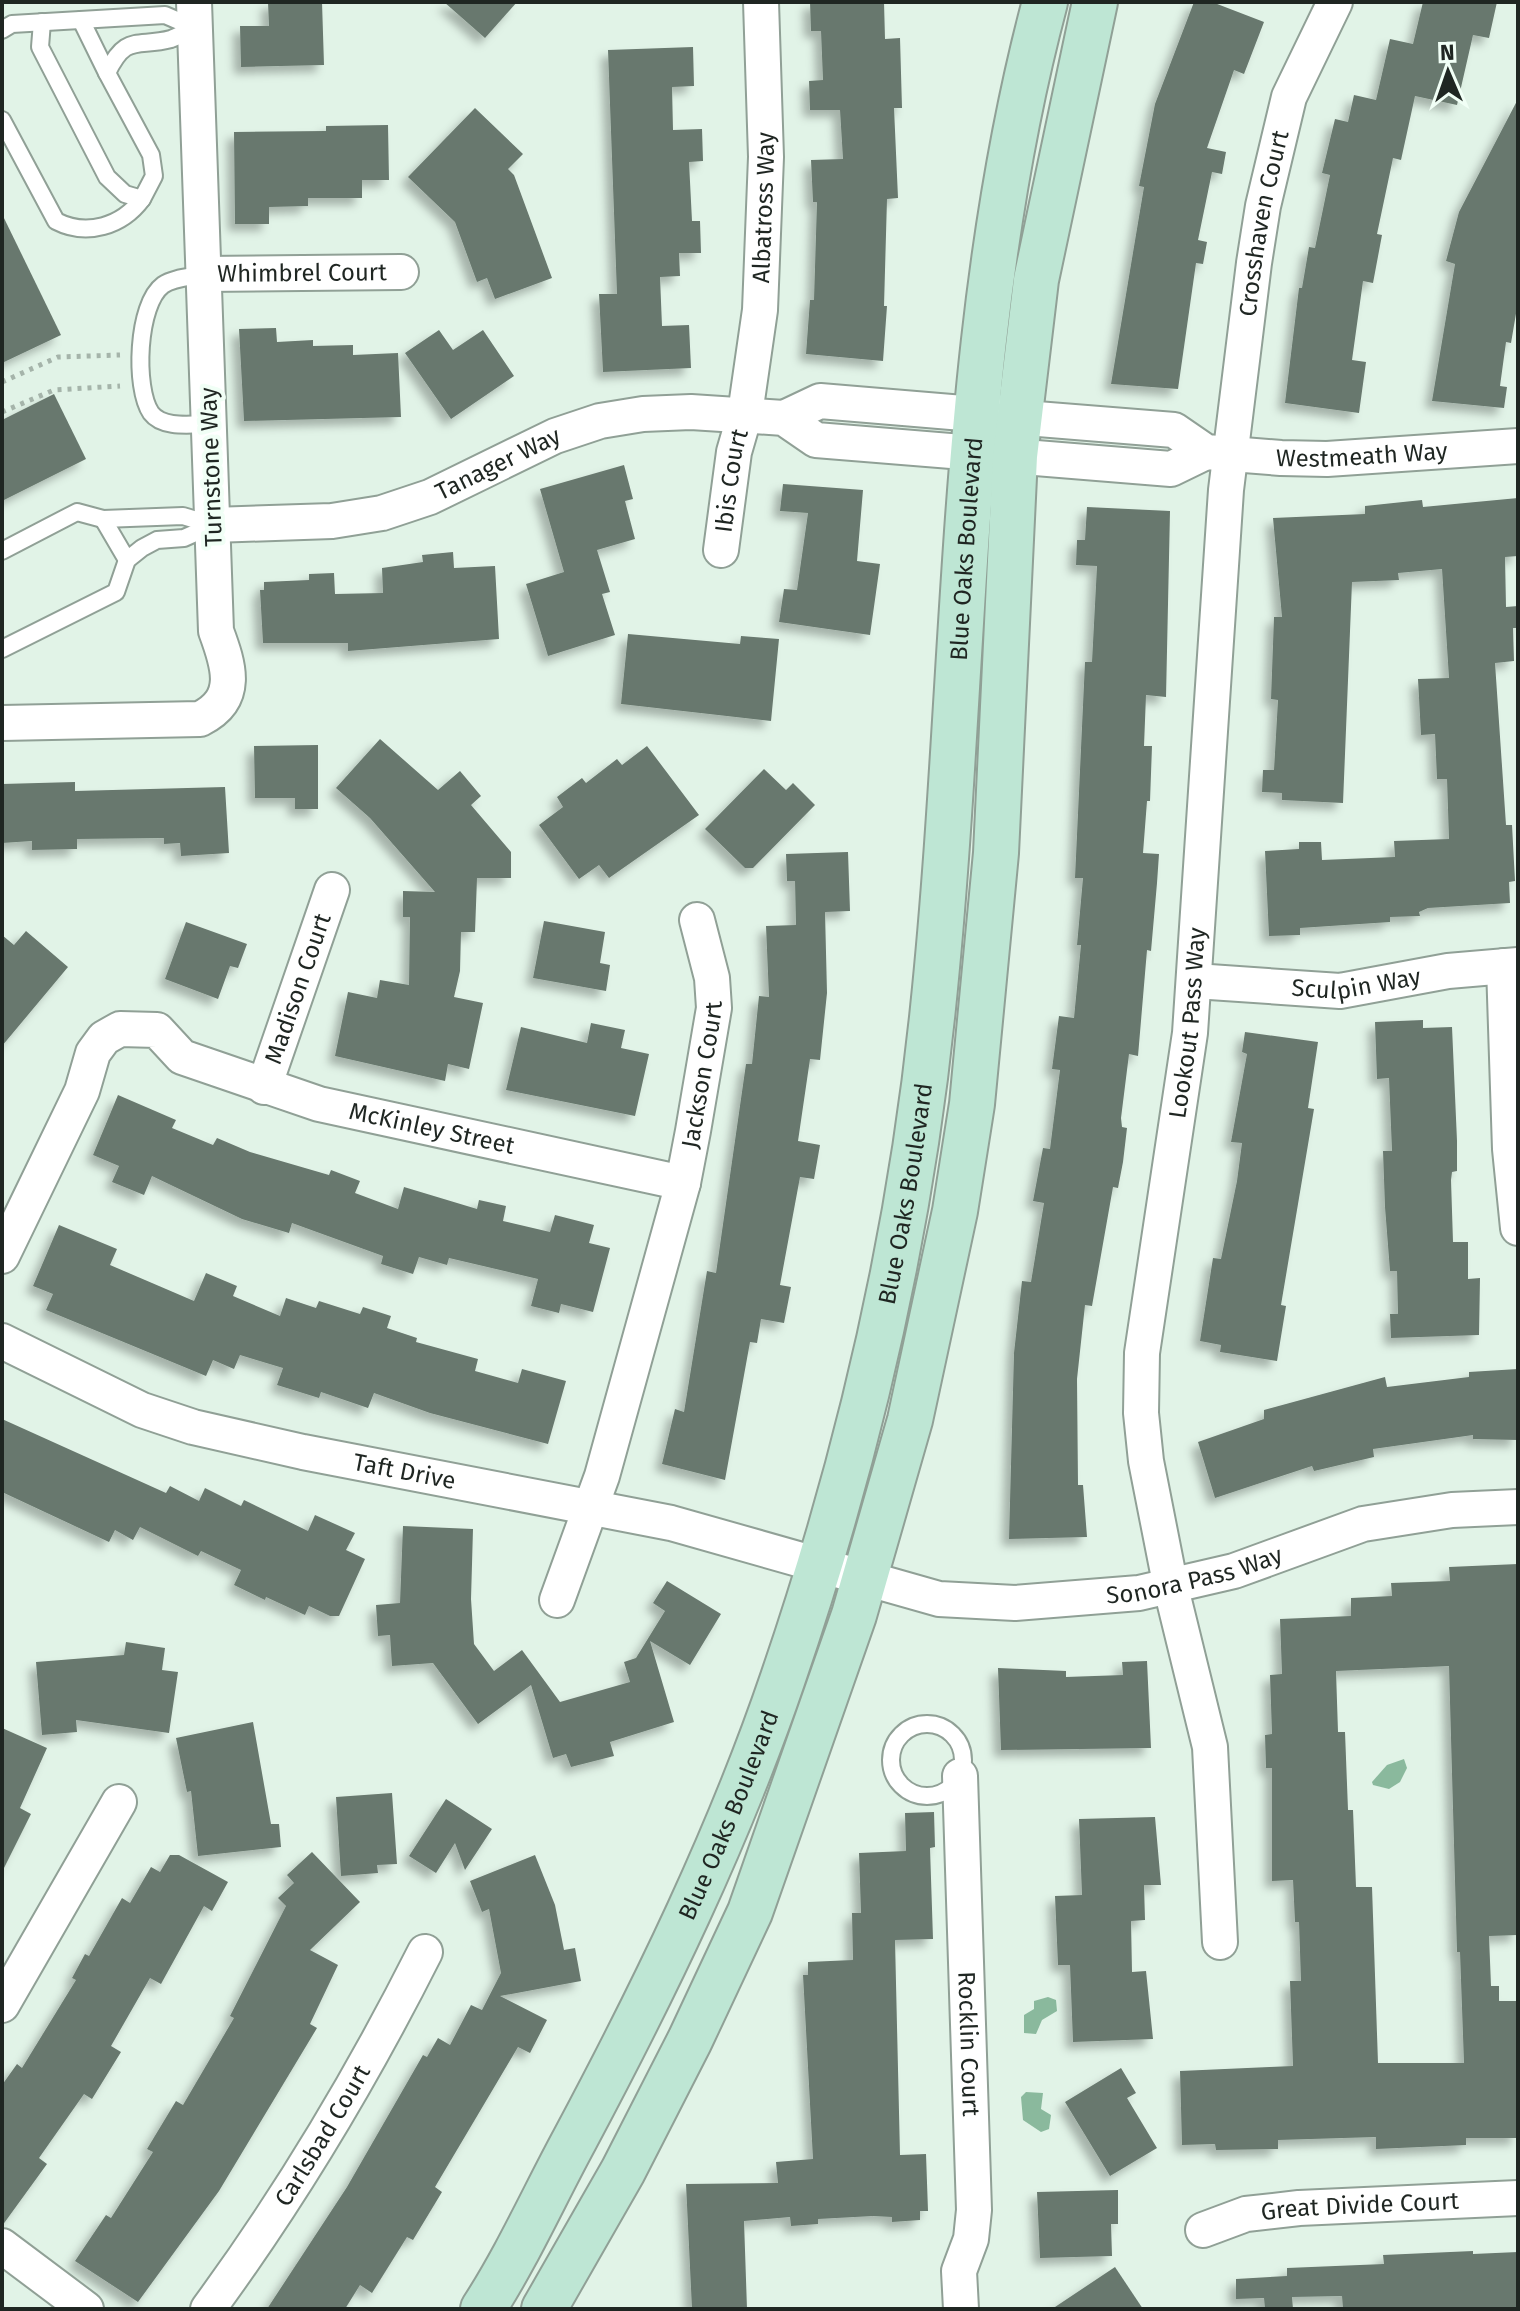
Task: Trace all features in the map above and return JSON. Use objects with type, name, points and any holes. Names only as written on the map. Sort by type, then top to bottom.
[{"type":"main road","name":"Blue Oaks Boulevard","points":[[483,2309],[509,2269],[639,2020],[761,1735],[817,1565],[889,1295],[923,1097],[948,850],[973,433],[990,270],[1005,178],[1045,2]]},
{"type":"main road","name":"Blue Oaks Boulevard","points":[[544,2309],[637,2145],[750,1912],[865,1579],[910,1420],[955,1211],[972,1104],[996,853],[1017,437],[1039,264],[1095,2]]},
{"type":"street","name":"Albatross Way","points":[[745,414],[765,249],[766,157],[761,2]]},
{"type":"street","name":"Crosshaven Court","points":[[1218,453],[1278,136],[1297,75],[1335,2]]},
{"type":"street","name":"Turnstone Way","points":[[2,723],[200,719],[216,711],[226,696],[228,676],[216,631],[194,15]]},
{"type":"street","name":"Whimbrel Court","points":[[204,274],[401,272]]},
{"type":"street","name":"Tanager Way","points":[[213,525],[332,521],[382,513],[430,497],[555,436],[600,421],[643,414],[745,414],[784,418],[820,401],[973,433],[1017,437]]},
{"type":"street","name":"Ibis Court","points":[[721,550],[734,452],[745,414]]},
{"type":"street","name":"Westmeath Way","points":[[1017,437],[1171,469],[1218,453],[1327,459],[1518,446]]},
{"type":"street","name":"Lookout Pass Way","points":[[1218,453],[1195,981],[1184,1078],[1142,1353],[1141,1413],[1146,1461],[1171,1588],[1210,1747],[1220,1942]]},
{"type":"street","name":"Madison Court","points":[[264,1087],[332,890]]},
{"type":"street","name":"Jackson Court","points":[[683,1183],[714,1008],[712,978],[697,920]]},
{"type":"street","name":"Sculpin Way","points":[[1195,981],[1340,991],[1448,971],[1511,966]]},
{"type":"street","points":[[1511,966],[1510,1149],[1518,1228]]},
{"type":"street","name":"McKinley Street","points":[[2,1256],[82,1091],[93,1053],[104,1038],[120,1029],[157,1030],[182,1057],[264,1087],[364,1115],[683,1183]]},
{"type":"street","points":[[557,1600],[605,1467],[683,1183]]},
{"type":"street","name":"Taft Drive","points":[[2,1341],[142,1410],[193,1427],[303,1452],[671,1523],[817,1565]]},
{"type":"street","name":"Sonora Pass Way","points":[[817,1565],[939,1599],[1015,1603],[1100,1598],[1171,1588],[1234,1571],[1363,1524],[1452,1510],[1518,1507]]},
{"type":"street","name":"Rocklin Court","points":[[960,1776],[974,2210],[971,2239],[959,2271],[961,2309]]},
{"type":"street","points":[[2,2005],[119,1802]]},
{"type":"street","name":"Carlsbad Court","points":[[208,2309],[298,2180],[394,2014],[425,1952]]},
{"type":"street","name":"Great Divide Court","points":[[1203,2230],[1246,2214],[1299,2208],[1518,2198]]},
{"type":"street","points":[[2,2246],[86,2309]]},
{"type":"lane","points":[[2,30],[12,24],[194,15]]},
{"type":"lane","points":[[107,73],[116,54],[141,40],[169,39],[194,15]]},
{"type":"lane","points":[[2,120],[56,221],[68,227],[107,226],[131,214],[154,176],[151,155],[81,20]]},
{"type":"lane","points":[[42,22],[40,47],[107,177],[125,194],[142,199]]},
{"type":"lane","points":[[204,274],[165,283],[146,306],[141,329],[144,392],[152,414],[166,423],[210,424]]},
{"type":"lane","points":[[2,551],[77,512],[103,519],[183,516],[213,525]]},
{"type":"lane","points":[[103,519],[127,560]]},
{"type":"lane","points":[[2,649],[116,592],[127,560],[157,540],[184,538],[213,525]]},
{"type":"lane","points":[[932,1723],[953,1734],[962,1750],[960,1776],[943,1793],[922,1796],[903,1788],[891,1770],[892,1749],[900,1735],[915,1725],[932,1723]]},
{"type":"path","points":[[2,382],[58,357],[120,355]]},
{"type":"path","points":[[2,412],[54,390],[120,386]]},
{"type":"shaded area","points":[[1404,1759],[1407,1768],[1400,1782],[1389,1789],[1373,1785],[1372,1782],[1387,1765]]},
{"type":"shaded area","points":[[1048,1997],[1056,2000],[1057,2011],[1042,2020],[1036,2034],[1024,2033],[1024,2015],[1034,2009],[1034,2001]]},
{"type":"shaded area","points":[[1026,2092],[1043,2093],[1041,2109],[1051,2115],[1049,2129],[1041,2132],[1023,2120],[1021,2097]]},
{"type":"building","points":[[268,2],[322,2],[324,65],[241,67],[240,26],[269,26]]},
{"type":"building","points":[[444,2],[517,2],[485,38]]},
{"type":"building","points":[[810,2],[884,2],[885,39],[900,38],[902,108],[894,108],[898,198],[887,199],[884,306],[887,306],[883,361],[806,354],[810,300],[814,300],[817,202],[813,202],[811,160],[843,159],[840,110],[810,110],[809,81],[823,80],[821,31],[811,31]]},
{"type":"building","points":[[1194,2],[1212,2],[1264,22],[1244,74],[1234,70],[1207,148],[1226,152],[1222,174],[1212,172],[1198,240],[1207,242],[1203,264],[1196,263],[1178,389],[1111,384],[1144,187],[1139,186],[1155,104]]},
{"type":"building","points":[[1423,2],[1497,2],[1489,38],[1473,35],[1457,105],[1415,96],[1401,160],[1393,158],[1377,234],[1382,235],[1373,283],[1363,281],[1352,360],[1366,362],[1359,413],[1285,403],[1299,288],[1302,288],[1309,247],[1315,248],[1330,175],[1322,173],[1335,119],[1348,122],[1354,95],[1376,100],[1390,39],[1413,44]]},
{"type":"building","points":[[693,47],[694,86],[672,87],[673,130],[702,129],[703,161],[689,162],[692,221],[700,221],[701,253],[679,253],[680,276],[660,277],[662,326],[689,325],[691,368],[603,372],[599,294],[617,294],[608,50]]},
{"type":"building","points":[[1518,99],[1518,302],[1511,343],[1506,342],[1500,386],[1507,387],[1504,408],[1432,401],[1455,264],[1446,261],[1459,212]]},
{"type":"building","points":[[475,108],[523,154],[508,169],[514,175],[552,278],[495,299],[487,278],[477,282],[455,222],[408,177]]},
{"type":"building","points":[[388,125],[389,180],[362,180],[362,198],[308,198],[308,206],[269,207],[269,224],[235,224],[234,132],[326,131],[326,126]]},
{"type":"building","points":[[2,214],[61,335],[2,363]]},
{"type":"building","points":[[276,328],[277,342],[313,340],[313,346],[353,345],[353,355],[398,353],[401,417],[244,421],[239,329]]},
{"type":"building","points":[[439,330],[453,350],[483,330],[514,376],[451,419],[405,353]]},
{"type":"building","points":[[54,394],[86,459],[2,501],[2,420]]},
{"type":"building","points":[[624,465],[633,499],[625,501],[635,539],[597,550],[610,592],[602,594],[615,635],[548,656],[526,584],[564,572],[540,489]]},
{"type":"building","points":[[783,484],[863,490],[857,561],[880,564],[870,635],[779,622],[784,589],[797,590],[808,513],[780,511]]},
{"type":"building","points":[[1518,498],[1518,556],[1505,557],[1506,607],[1518,606],[1518,628],[1513,628],[1514,661],[1495,663],[1506,825],[1512,825],[1515,881],[1509,882],[1510,903],[1428,908],[1419,912],[1420,916],[1390,917],[1390,922],[1300,928],[1300,935],[1269,936],[1265,851],[1299,849],[1299,842],[1321,842],[1322,860],[1395,857],[1394,841],[1449,839],[1447,779],[1437,779],[1435,734],[1421,735],[1418,679],[1449,678],[1442,569],[1398,573],[1399,580],[1352,582],[1343,803],[1282,800],[1282,793],[1262,792],[1263,770],[1274,770],[1278,700],[1271,699],[1274,617],[1282,617],[1273,518],[1365,514],[1365,506],[1422,500],[1423,507]]},
{"type":"building","points":[[1087,507],[1170,511],[1166,697],[1146,695],[1144,746],[1152,746],[1150,801],[1147,801],[1143,853],[1159,854],[1157,883],[1151,951],[1147,950],[1138,1056],[1129,1054],[1121,1118],[1122,1127],[1127,1128],[1123,1162],[1118,1188],[1113,1187],[1092,1306],[1085,1305],[1077,1379],[1078,1485],[1083,1485],[1087,1537],[1009,1539],[1014,1353],[1022,1281],[1031,1282],[1044,1203],[1033,1201],[1043,1148],[1050,1149],[1060,1070],[1052,1069],[1059,1016],[1074,1018],[1081,945],[1077,945],[1083,878],[1075,878],[1085,662],[1092,662],[1097,566],[1076,565],[1077,540],[1085,540]]},
{"type":"building","points":[[453,552],[454,568],[495,566],[499,639],[348,651],[348,643],[263,643],[260,590],[264,590],[264,582],[309,580],[309,574],[334,573],[335,594],[383,593],[382,568],[423,562],[422,555]]},
{"type":"building","points":[[628,634],[740,644],[741,636],[779,639],[771,721],[621,704]]},
{"type":"building","points":[[380,739],[438,790],[460,771],[481,796],[471,805],[511,852],[511,878],[477,878],[475,932],[461,932],[460,971],[454,997],[483,1003],[469,1069],[448,1064],[445,1081],[335,1056],[348,992],[377,998],[380,980],[409,985],[410,917],[403,917],[403,891],[435,892],[370,818],[336,788]]},
{"type":"building","points":[[318,745],[318,809],[295,809],[295,798],[255,798],[254,746]]},
{"type":"building","points":[[647,746],[699,815],[609,878],[599,865],[579,879],[539,825],[563,807],[557,797],[582,778],[586,783],[617,759],[622,765]]},
{"type":"building","points":[[764,769],[786,790],[793,783],[815,805],[753,868],[745,868],[705,829]]},
{"type":"building","points":[[75,782],[75,791],[225,787],[229,853],[181,856],[180,843],[164,844],[164,838],[77,839],[77,849],[32,850],[32,841],[2,843],[2,784]]},
{"type":"building","points":[[848,852],[850,911],[825,912],[827,993],[820,1060],[810,1059],[798,1141],[820,1145],[814,1179],[800,1177],[780,1285],[791,1287],[784,1323],[761,1319],[757,1343],[750,1342],[725,1480],[662,1464],[675,1409],[684,1412],[707,1271],[716,1273],[746,1064],[752,1064],[759,996],[769,997],[766,926],[796,925],[795,881],[787,881],[786,854]]},
{"type":"building","points":[[544,921],[605,932],[600,963],[610,965],[606,991],[533,978]]},
{"type":"building","points":[[186,922],[247,944],[238,968],[230,966],[218,999],[165,979]]},
{"type":"building","points":[[26,931],[68,967],[2,1046],[2,935],[14,945]]},
{"type":"building","points":[[1423,1020],[1423,1028],[1452,1027],[1457,1141],[1457,1171],[1452,1172],[1451,1180],[1453,1242],[1468,1242],[1468,1279],[1480,1278],[1479,1335],[1391,1338],[1390,1314],[1398,1314],[1397,1271],[1390,1271],[1385,1207],[1383,1151],[1392,1151],[1389,1078],[1377,1079],[1375,1022]]},
{"type":"building","points":[[591,1023],[625,1030],[621,1048],[649,1054],[635,1116],[506,1090],[521,1027],[587,1043]]},
{"type":"building","points":[[1245,1032],[1318,1042],[1308,1108],[1314,1109],[1281,1305],[1286,1306],[1277,1361],[1220,1352],[1221,1345],[1200,1341],[1213,1258],[1221,1259],[1237,1181],[1242,1143],[1231,1142],[1247,1054],[1242,1052]]},
{"type":"building","points":[[118,1095],[176,1120],[172,1128],[213,1145],[217,1138],[250,1152],[329,1175],[331,1170],[360,1181],[355,1193],[398,1209],[404,1187],[477,1209],[479,1200],[506,1206],[503,1221],[550,1232],[555,1215],[594,1225],[589,1243],[610,1248],[593,1312],[561,1304],[559,1313],[531,1306],[538,1279],[449,1258],[447,1265],[419,1257],[413,1274],[381,1264],[383,1256],[292,1223],[289,1233],[242,1219],[152,1176],[144,1195],[112,1182],[119,1166],[93,1155]]},
{"type":"building","points":[[59,1225],[117,1249],[110,1265],[194,1301],[206,1273],[237,1286],[233,1296],[280,1316],[286,1298],[316,1308],[319,1301],[360,1314],[363,1307],[391,1316],[387,1328],[417,1338],[416,1342],[478,1359],[475,1371],[518,1383],[522,1369],[566,1381],[548,1444],[430,1413],[374,1393],[368,1408],[321,1392],[319,1398],[277,1385],[283,1368],[240,1355],[234,1369],[213,1360],[206,1376],[46,1310],[53,1294],[33,1286]]},
{"type":"building","points":[[1518,1369],[1518,1440],[1473,1439],[1473,1435],[1373,1449],[1374,1457],[1314,1471],[1312,1466],[1215,1498],[1198,1442],[1264,1419],[1264,1410],[1385,1377],[1387,1387],[1469,1377],[1469,1372]]},
{"type":"building","points":[[2,1419],[166,1493],[170,1486],[199,1501],[205,1488],[241,1506],[244,1500],[308,1531],[315,1515],[355,1533],[346,1550],[365,1559],[339,1616],[330,1616],[309,1606],[305,1615],[266,1597],[265,1600],[234,1585],[241,1570],[201,1551],[198,1556],[140,1527],[133,1540],[115,1530],[109,1542],[2,1492]]},
{"type":"building","points":[[403,1526],[473,1529],[471,1599],[474,1644],[494,1671],[522,1650],[560,1702],[630,1682],[624,1662],[636,1658],[665,1611],[653,1603],[667,1581],[721,1614],[690,1665],[650,1641],[674,1722],[610,1742],[614,1756],[571,1767],[566,1754],[553,1758],[531,1685],[478,1724],[433,1663],[392,1666],[390,1635],[378,1636],[376,1605],[400,1603]]},
{"type":"building","points":[[1518,1564],[1518,1935],[1489,1936],[1491,1986],[1499,1986],[1499,2001],[1518,2001],[1518,2138],[1466,2138],[1466,2145],[1376,2149],[1376,2137],[1278,2140],[1278,2149],[1216,2150],[1215,2144],[1182,2145],[1180,2071],[1293,2066],[1290,1981],[1301,1981],[1299,1922],[1295,1922],[1293,1880],[1272,1881],[1272,1768],[1266,1768],[1265,1735],[1272,1734],[1270,1675],[1282,1674],[1280,1619],[1351,1616],[1351,1598],[1392,1596],[1391,1583],[1450,1581],[1449,1567]],"holes":[[[1449,1666],[1457,1952],[1460,1952],[1464,2063],[1378,2063],[1372,1887],[1356,1887],[1353,1810],[1348,1810],[1345,1732],[1338,1732],[1336,1671]]]},
{"type":"building","points":[[126,1642],[165,1648],[162,1670],[178,1672],[169,1733],[76,1720],[77,1732],[42,1735],[36,1662],[124,1655]]},
{"type":"building","points":[[1147,1661],[1151,1748],[1001,1750],[998,1668],[1066,1671],[1066,1677],[1123,1675],[1122,1662]]},
{"type":"building","points":[[253,1722],[271,1824],[279,1824],[281,1847],[198,1856],[191,1791],[187,1792],[176,1738]]},
{"type":"building","points":[[2,1728],[47,1748],[20,1808],[31,1814],[2,1872]]},
{"type":"building","points":[[392,1793],[397,1864],[377,1865],[378,1873],[341,1876],[336,1797]]},
{"type":"building","points":[[446,1799],[492,1829],[465,1870],[455,1843],[436,1873],[409,1856]]},
{"type":"building","points":[[934,1812],[935,1847],[930,1848],[933,1939],[895,1940],[900,2155],[926,2154],[928,2211],[920,2211],[920,2220],[892,2222],[892,2217],[873,2216],[818,2219],[818,2224],[791,2226],[790,2217],[744,2221],[747,2309],[692,2309],[686,2184],[778,2183],[776,2162],[813,2159],[803,1975],[808,1975],[808,1962],[853,1960],[852,1913],[861,1913],[859,1853],[906,1851],[905,1813]]},
{"type":"building","points":[[1155,1817],[1161,1885],[1144,1885],[1145,1920],[1131,1921],[1132,1972],[1146,1971],[1153,2039],[1073,2042],[1070,1965],[1058,1965],[1055,1896],[1082,1895],[1079,1819]]},
{"type":"building","points":[[312,1852],[360,1902],[310,1950],[338,1965],[310,2024],[317,2028],[219,2191],[138,2302],[75,2261],[106,2215],[111,2218],[153,2152],[147,2149],[176,2101],[183,2105],[234,2018],[230,2016],[286,1906],[278,1898],[294,1883],[287,1875]]},
{"type":"building","points":[[170,1855],[179,1855],[228,1882],[212,1911],[204,1906],[161,1984],[150,1978],[111,2046],[121,2052],[92,2099],[84,2094],[39,2158],[47,2164],[2,2226],[2,2085],[17,2064],[22,2068],[76,1980],[72,1978],[85,1954],[89,1956],[122,1898],[130,1903],[151,1867],[160,1872]]},
{"type":"building","points":[[535,1855],[555,1905],[564,1950],[575,1948],[581,1981],[500,1996],[547,2020],[530,2053],[518,2047],[435,2187],[442,2192],[413,2240],[407,2237],[372,2293],[360,2285],[345,2309],[267,2309],[347,2187],[423,2055],[427,2057],[438,2038],[450,2045],[471,2005],[482,2010],[501,1973],[489,1909],[482,1912],[470,1881]]},
{"type":"building","points":[[1121,2068],[1136,2093],[1127,2098],[1157,2148],[1110,2176],[1065,2102]]},
{"type":"building","points":[[1118,2190],[1118,2224],[1111,2224],[1112,2256],[1040,2258],[1037,2192]]},
{"type":"building","points":[[1473,2251],[1473,2254],[1518,2252],[1518,2309],[1343,2309],[1342,2296],[1292,2297],[1293,2309],[1265,2309],[1264,2298],[1236,2299],[1236,2279],[1287,2276],[1287,2268],[1384,2264],[1383,2255]]},
{"type":"building","points":[[1115,2267],[1143,2309],[1052,2309]]}]
